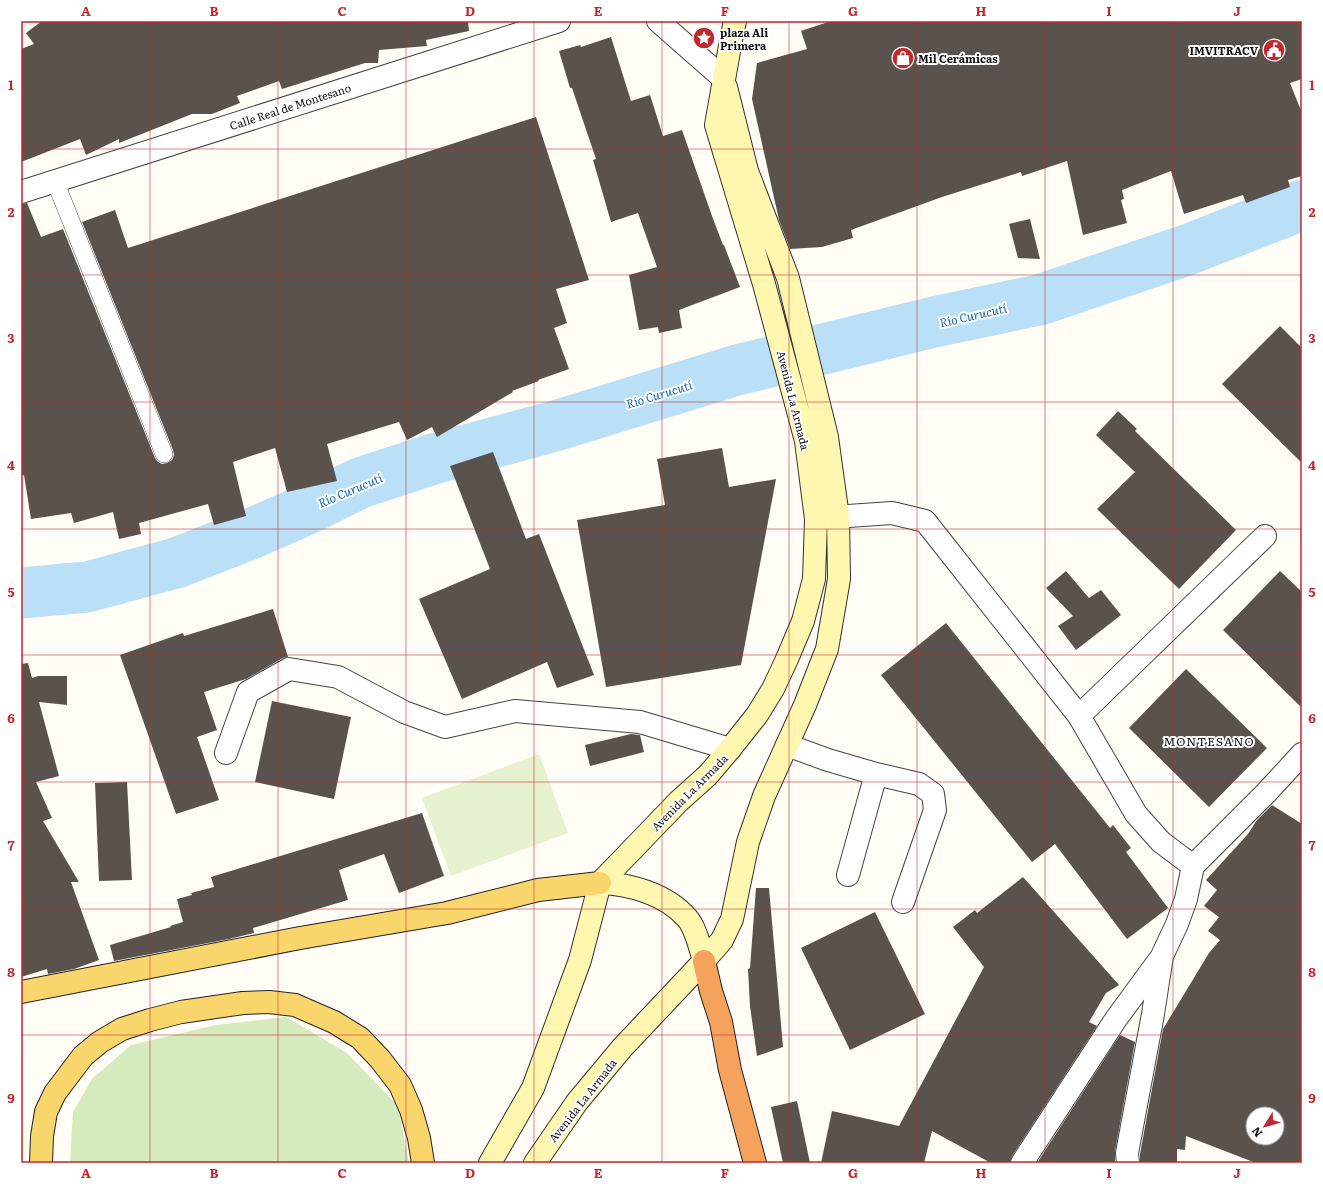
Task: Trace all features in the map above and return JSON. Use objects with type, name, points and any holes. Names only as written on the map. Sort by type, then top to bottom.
[{"type":"highway","points":[[704,961],[711,991],[722,1022],[730,1070],[755,1163]]},
{"type":"main road","name":"Avenida La Armada","points":[[490,1163],[535,1081],[580,960],[600,883],[679,801],[708,775],[757,714],[773,689],[788,659],[803,621],[814,580],[816,519],[806,441],[764,284],[716,125],[735,21]]},
{"type":"main road","name":"Avenida La Armada","points":[[534,1163],[577,1102],[622,1048],[722,940],[732,919],[748,842],[764,796],[805,705],[827,649],[839,579],[838,517],[828,437],[788,278],[747,171],[724,78]]},
{"type":"main road","points":[[21,992],[300,938],[446,913],[538,890],[600,883],[618,884],[638,889],[671,903],[688,919],[697,938],[704,961]]},
{"type":"main road","points":[[41,1163],[42,1136],[46,1112],[55,1093],[83,1056],[100,1042],[122,1029],[181,1012],[243,1003],[269,1002],[295,1005],[334,1022],[360,1038],[380,1059],[400,1085],[413,1117],[419,1138],[423,1163]]},
{"type":"street","name":"Calle Real de Montesano","points":[[21,192],[559,21]]},
{"type":"street","points":[[658,21],[724,78]]},
{"type":"street","points":[[816,519],[892,513],[925,521],[1079,716],[1136,814],[1161,842],[1193,866]]},
{"type":"street","points":[[1079,716],[1265,536]]},
{"type":"street","points":[[226,753],[248,692],[289,669],[338,678],[404,712],[445,727],[515,711],[640,722],[730,749]]},
{"type":"street","points":[[787,745],[828,760],[876,774],[919,784],[933,794],[935,810],[902,902]]},
{"type":"street","points":[[1022,1163],[1116,1019],[1162,956],[1177,924],[1186,899],[1193,866],[1266,794],[1302,754]]},
{"type":"street","points":[[848,875],[876,774]]},
{"type":"street","points":[[1128,1163],[1127,1153],[1153,1014],[1162,956]]},
{"type":"lane","points":[[55,181],[164,454]]},
{"type":"green space","points":[[539,754],[568,833],[451,876],[422,798]]},
{"type":"green space","points":[[286,1017],[347,1053],[398,1106],[409,1163],[70,1163],[73,1112],[92,1079],[131,1045],[216,1025]]},
{"type":"building","points":[[42,21],[468,21],[469,31],[426,40],[427,46],[379,50],[378,63],[365,63],[282,89],[279,81],[237,96],[240,103],[212,114],[192,114],[119,143],[119,139],[86,155],[80,139],[21,162],[21,49],[34,44],[26,33]]},
{"type":"building","points":[[831,21],[1302,21],[1302,79],[1290,83],[1302,113],[1302,176],[1288,180],[1290,187],[1246,203],[1243,195],[1184,214],[1171,171],[1122,190],[1124,199],[1121,200],[1127,223],[1083,235],[1067,161],[1022,176],[1021,172],[942,197],[851,230],[853,238],[822,247],[790,249],[779,220],[752,99],[757,63],[807,49],[801,31]]},
{"type":"building","points":[[611,37],[631,101],[650,95],[663,136],[682,130],[712,216],[740,287],[679,310],[682,328],[659,333],[658,327],[639,330],[629,275],[657,267],[638,213],[611,222],[593,160],[596,159],[572,88],[570,88],[559,51],[580,45],[581,47]]},
{"type":"building","points":[[536,117],[589,280],[556,289],[567,323],[554,328],[569,369],[512,391],[513,392],[437,437],[432,427],[407,440],[399,422],[327,444],[337,481],[287,492],[275,448],[233,462],[246,516],[214,525],[208,504],[139,523],[141,534],[119,539],[113,512],[74,523],[71,513],[31,519],[24,475],[21,476],[21,204],[27,203],[41,237],[63,229],[155,458],[162,464],[172,460],[174,455],[173,450],[82,222],[115,210],[128,248]]},
{"type":"building","points":[[1030,219],[1040,259],[1018,258],[1009,224]]},
{"type":"building","points":[[1280,326],[1302,348],[1302,463],[1222,384]]},
{"type":"building","points":[[1118,411],[1137,429],[1135,431],[1236,530],[1179,589],[1097,509],[1135,472],[1096,435]]},
{"type":"building","points":[[722,448],[729,487],[776,479],[741,665],[606,687],[577,520],[665,505],[657,459]]},
{"type":"building","points":[[493,452],[526,539],[539,534],[594,675],[557,688],[547,662],[462,699],[419,599],[490,569],[450,466]]},
{"type":"building","points":[[1066,571],[1089,598],[1101,590],[1121,615],[1076,650],[1058,626],[1073,616],[1046,588]]},
{"type":"building","points":[[1280,571],[1302,592],[1302,708],[1223,630]]},
{"type":"building","points":[[273,609],[288,657],[283,658],[246,679],[204,692],[217,730],[197,737],[219,800],[176,814],[120,655],[183,633],[184,636]]},
{"type":"building","points":[[946,623],[1110,828],[1113,825],[1131,848],[1126,852],[1168,908],[1127,939],[1055,844],[1032,862],[881,675]]},
{"type":"building","points":[[28,663],[32,678],[38,676],[67,676],[67,705],[39,702],[59,776],[36,782],[52,818],[43,821],[79,882],[71,882],[99,960],[74,969],[48,974],[47,969],[21,977],[21,664]]},
{"type":"building","points":[[1186,669],[1267,748],[1209,807],[1129,728]]},
{"type":"building","points":[[272,701],[351,717],[334,799],[255,782]]},
{"type":"building","points":[[631,734],[640,735],[644,752],[590,766],[585,745]]},
{"type":"building","points":[[127,782],[132,880],[99,881],[95,783]]},
{"type":"building","points":[[1272,805],[1302,824],[1302,1163],[1256,1163],[1186,1136],[1185,1150],[1177,1149],[1177,1163],[1140,1163],[1140,1154],[1163,1029],[1209,953],[1220,940],[1208,931],[1219,917],[1204,906],[1217,890],[1206,880],[1248,834],[1257,820]]},
{"type":"building","points":[[422,813],[444,876],[399,893],[384,854],[339,870],[348,900],[253,928],[254,933],[114,961],[110,945],[183,922],[177,899],[192,895],[191,893],[214,887],[211,877]]},
{"type":"building","points":[[1023,877],[1119,985],[1106,993],[1089,1022],[1097,1026],[1012,1156],[1010,1163],[991,1163],[932,1131],[924,1163],[821,1163],[832,1111],[899,1126],[984,967],[953,927],[975,910],[977,913]]},
{"type":"building","points":[[756,888],[769,888],[783,1047],[757,1056],[750,1006],[748,969],[750,968]]},
{"type":"building","points":[[875,912],[925,1014],[850,1050],[801,948]]},
{"type":"building","points":[[1120,1035],[1135,1042],[1115,1151],[1115,1163],[1037,1163]]},
{"type":"building","points":[[797,1101],[810,1163],[783,1163],[771,1107]]},
{"type":"waterway","name":"Río Curucutí","points":[[21,593],[87,587],[176,563],[253,533],[303,511],[360,483],[433,459],[555,426],[737,370],[934,322],[1039,300],[1187,250],[1302,205]]},
{"type":"place","name":"plaza Ali Primera","points":[[704,38]]},
{"type":"place","name":"IMVITRACV","points":[[1274,50]]},
{"type":"place","name":"Mil Cerámicas","points":[[903,58]]},
{"type":"district","name":"MONTESANO","points":[[1209,741]]}]
